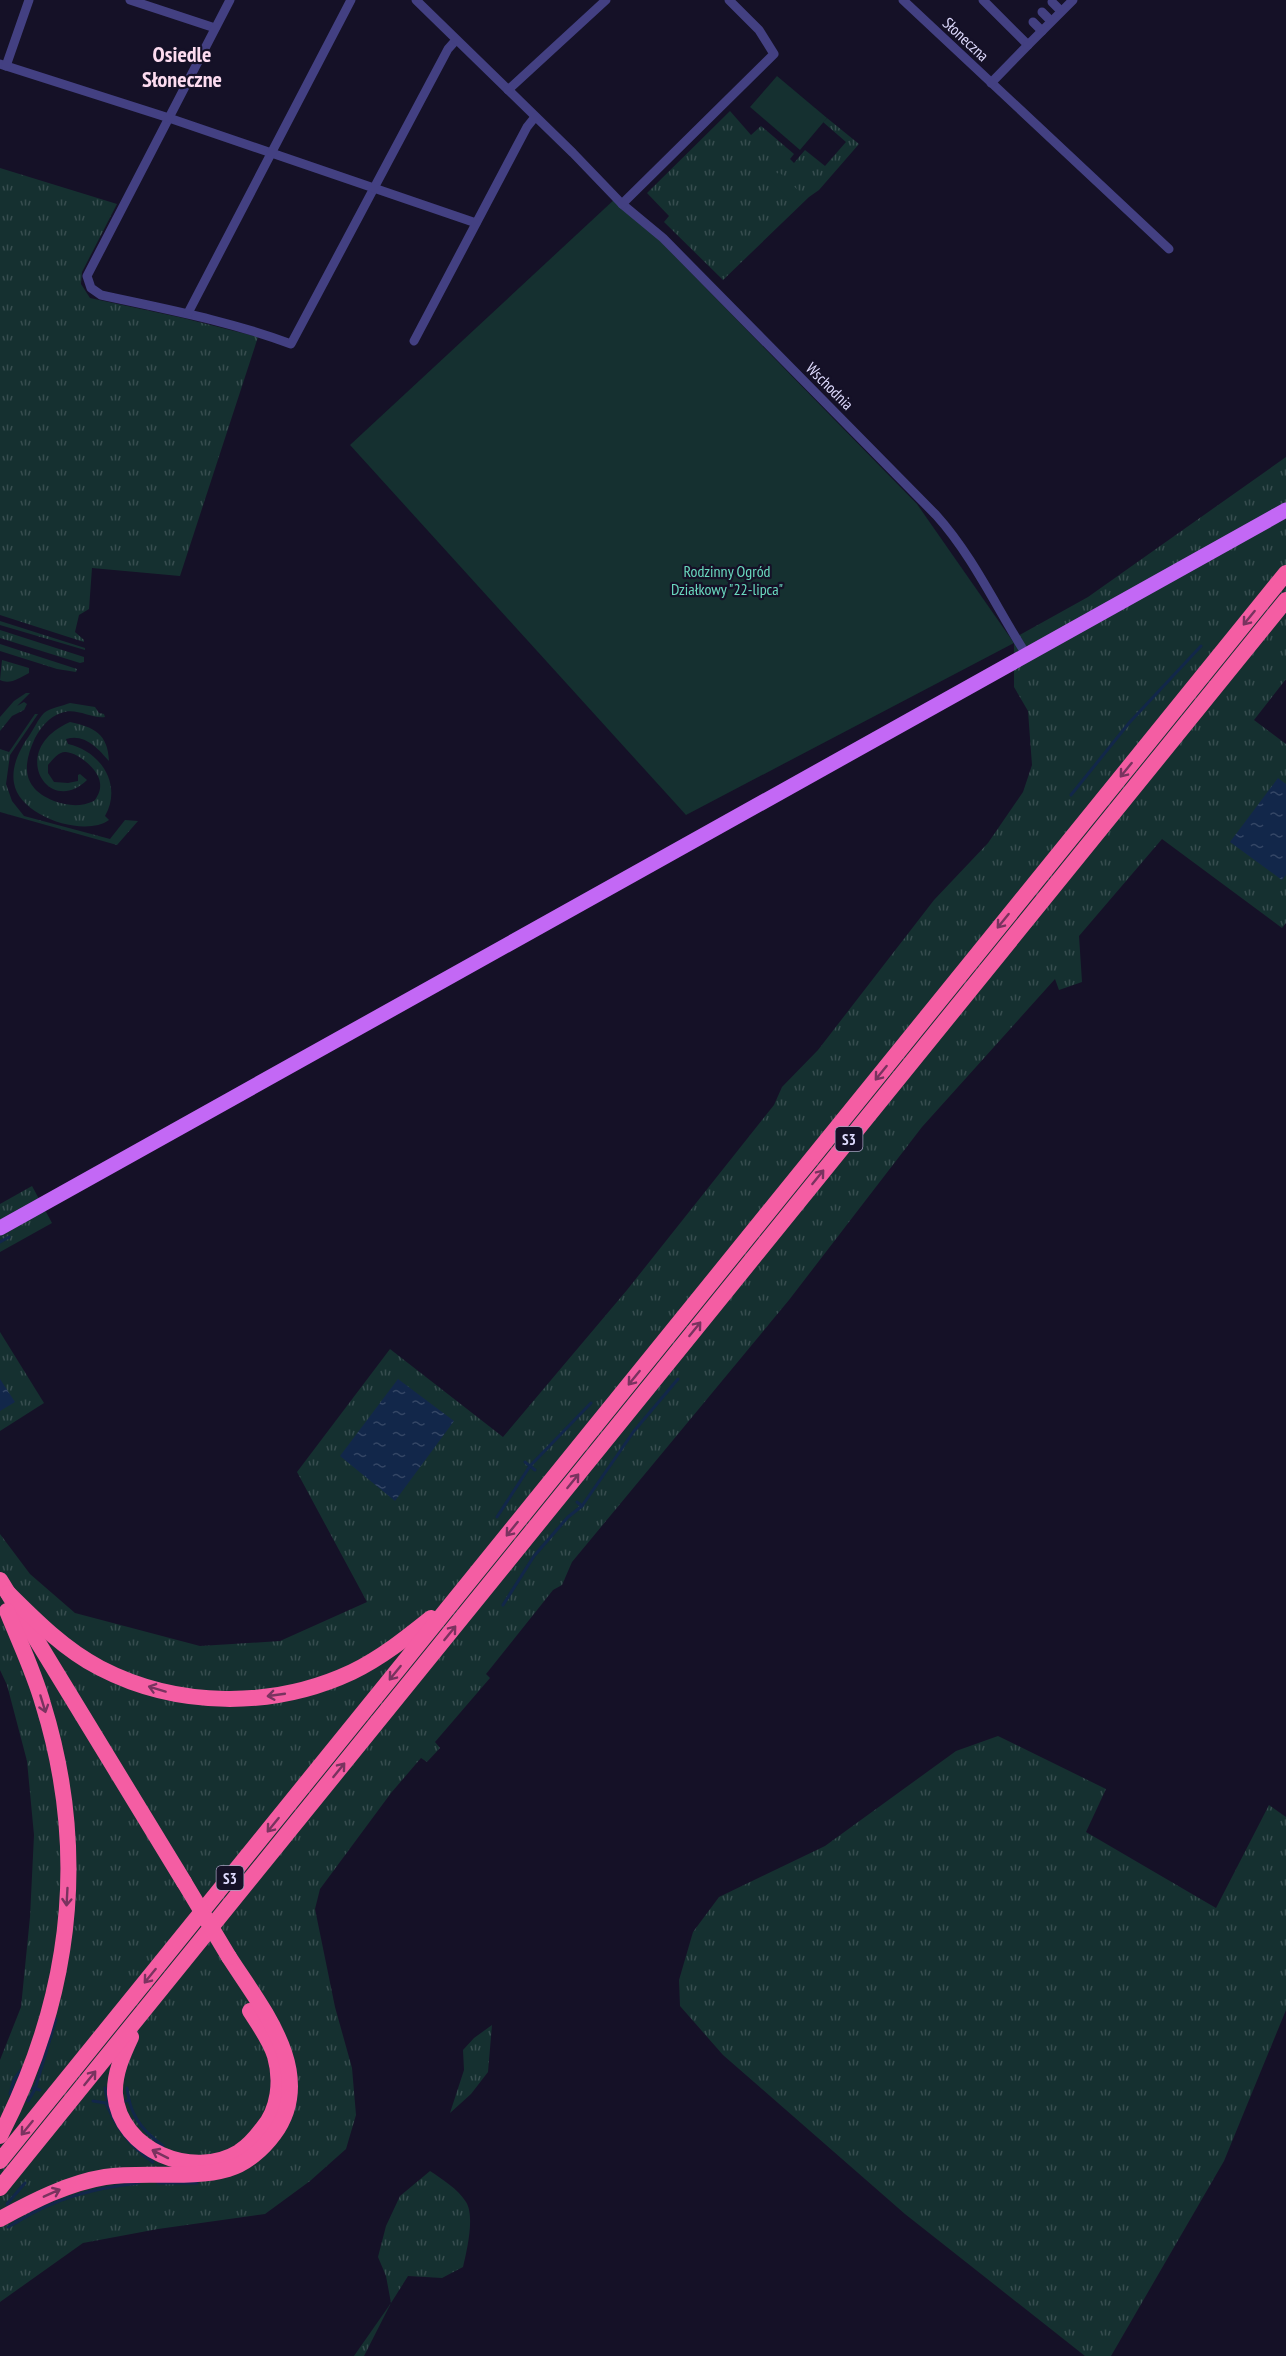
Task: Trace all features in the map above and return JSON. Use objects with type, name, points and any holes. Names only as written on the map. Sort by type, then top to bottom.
[{"type":"highway","name":"S3","points":[[0,2161],[1286,573]]},
{"type":"highway","name":"S3","points":[[0,2188],[1286,600]]},
{"type":"highway","points":[[4,1596],[65,1645],[98,1667],[128,1680],[169,1693],[214,1699],[249,1699],[285,1694],[350,1673],[390,1650],[459,1595]]},
{"type":"highway","points":[[0,2219],[61,2189],[104,2177],[135,2174],[205,2174],[230,2169],[267,2145],[280,2126],[289,2101],[290,2075],[284,2051],[275,2030],[226,1961],[4,1596]]},
{"type":"highway","points":[[0,2136],[24,2084],[51,2007],[60,1970],[69,1872],[67,1828],[55,1748],[43,1703],[4,1596]]},
{"type":"highway","points":[[143,2012],[118,2070],[115,2094],[127,2125],[138,2140],[168,2159],[207,2163],[239,2152],[271,2120],[277,2101],[278,2077],[275,2055],[226,1961]]},
{"type":"main road","points":[[0,1228],[1286,510]]},
{"type":"street","points":[[29,0],[3,65],[169,118],[476,223]]},
{"type":"street","points":[[130,0],[215,28]]},
{"type":"street","points":[[230,0],[87,276],[91,288],[101,295],[263,333],[291,344],[448,49],[456,40]]},
{"type":"street","points":[[188,314],[351,0]]},
{"type":"street","name":"Wschodnia","points":[[416,0],[622,204],[663,238],[936,515],[946,526],[1026,654]]},
{"type":"street","points":[[508,90],[606,0]]},
{"type":"street","points":[[622,204],[774,54],[759,30],[729,0]]},
{"type":"street","name":"Słoneczna","points":[[903,0],[1169,249]]},
{"type":"street","points":[[984,0],[1028,45]]},
{"type":"street","points":[[991,83],[1071,0]]},
{"type":"street","points":[[1052,2],[1061,11]]},
{"type":"street","points":[[1042,12],[1051,21]]},
{"type":"street","points":[[1033,22],[1042,31]]},
{"type":"street","points":[[414,341],[528,127],[536,117]]},
{"type":"green space","points":[[777,76],[827,118],[800,150],[750,107]]},
{"type":"green space","points":[[730,111],[751,135],[761,126],[794,154],[790,159],[794,163],[805,150],[825,166],[846,142],[823,122],[827,118],[859,144],[819,190],[723,280],[664,222],[669,216],[647,193]]},
{"type":"green space","points":[[0,168],[117,204],[82,272],[81,284],[90,298],[258,337],[180,576],[92,568],[89,609],[79,615],[75,632],[84,642],[0,615]]},
{"type":"green space","points":[[779,172],[803,195],[794,204],[770,180]]},
{"type":"green space","name":"Rodzinny Ogród Działkowy \"22-lipca\"","points":[[617,197],[917,504],[1014,643],[686,815],[350,445]]},
{"type":"green space","points":[[1286,457],[1286,679],[1254,720],[1286,744],[1286,923],[1282,928],[1162,839],[1079,936],[1082,982],[1059,990],[1055,979],[922,1127],[789,1300],[572,1562],[562,1585],[553,1590],[486,1674],[490,1678],[435,1742],[440,1748],[427,1762],[421,1758],[391,1793],[320,1889],[315,1909],[335,2007],[352,2068],[356,2115],[346,2149],[310,2181],[265,2214],[158,2229],[83,2243],[0,2302],[0,2060],[21,2007],[30,1917],[34,1835],[27,1761],[7,1685],[0,1670],[0,1534],[30,1574],[75,1613],[200,1646],[280,1641],[367,1602],[297,1472],[390,1349],[503,1437],[627,1290],[774,1105],[782,1087],[818,1050],[934,900],[988,843],[1023,792],[1032,765],[1028,711],[1014,687],[1014,638],[1088,597]]},
{"type":"green space","points":[[0,621],[85,648],[85,650],[0,625]]},
{"type":"green space","points":[[0,630],[84,657],[84,662],[80,663],[0,638]]},
{"type":"green space","points":[[0,644],[77,669],[76,672],[57,669],[0,651]]},
{"type":"green space","points":[[2,660],[29,668],[29,673],[11,681],[0,680]]},
{"type":"green space","points":[[30,693],[17,706],[24,702],[27,704],[24,710],[12,716],[0,731],[0,717],[14,701]]},
{"type":"green space","points":[[70,703],[95,707],[105,717],[72,711],[49,720],[37,734],[31,748],[27,767],[28,775],[30,783],[36,790],[54,801],[74,805],[94,801],[100,790],[99,778],[82,759],[71,753],[63,752],[48,765],[48,773],[54,782],[78,781],[80,774],[87,780],[73,790],[59,791],[48,786],[40,776],[37,763],[40,748],[51,734],[70,722],[93,729],[106,744],[109,761],[85,740],[66,739],[68,744],[80,748],[99,761],[110,781],[110,804],[105,816],[109,820],[98,825],[69,825],[40,814],[18,795],[14,783],[17,758],[40,718],[49,710]]},
{"type":"green space","points":[[35,714],[38,714],[10,755],[6,784],[12,801],[24,816],[110,839],[125,820],[138,821],[117,845],[0,812],[0,749],[9,752]]},
{"type":"green space","points":[[32,1186],[52,1223],[0,1252],[0,1204]]},
{"type":"green space","points":[[0,1332],[44,1403],[0,1431]]},
{"type":"green space","points":[[998,1736],[1106,1789],[1086,1832],[1216,1908],[1269,1805],[1286,1817],[1286,2010],[1224,2161],[1111,2356],[1085,2356],[905,2214],[723,2055],[680,2006],[679,1980],[693,1932],[719,1897],[825,1846],[956,1751]]},
{"type":"green space","points":[[492,2025],[488,2072],[471,2094],[450,2113],[464,2070],[463,2050],[474,2038]]},
{"type":"green space","points":[[430,2171],[459,2193],[469,2208],[469,2233],[463,2267],[442,2278],[408,2276],[391,2303],[386,2276],[378,2257],[386,2226],[400,2196]]},
{"type":"green space","points":[[391,2303],[364,2356],[354,2356]]},
{"type":"water","points":[[1278,778],[1286,784],[1286,875],[1282,880],[1230,842]]},
{"type":"water","points":[[0,1379],[15,1402],[0,1411]]},
{"type":"water","points":[[398,1379],[454,1421],[395,1501],[340,1456]]},
{"type":"waterway","points":[[1071,795],[1129,723],[1201,646]]},
{"type":"waterway","points":[[0,1242],[9,1237]]},
{"type":"waterway","points":[[582,1506],[634,1431],[678,1379]]},
{"type":"waterway","points":[[497,1517],[530,1466],[591,1403]]},
{"type":"waterway","points":[[525,1462],[535,1470]]},
{"type":"waterway","points":[[503,1605],[534,1556],[568,1517],[582,1506],[577,1502]]},
{"type":"waterway","points":[[28,2101],[35,2089],[56,2019]]},
{"type":"waterway","points":[[10,2094],[14,2080],[21,2070]]},
{"type":"waterway","points":[[33,2088],[40,2090]]},
{"type":"waterway","points":[[105,2088],[108,2103]]},
{"type":"waterway","points":[[126,2101],[129,2100],[127,2088]]},
{"type":"waterway","points":[[129,2100],[142,2126],[163,2146]]},
{"type":"waterway","points":[[93,2101],[106,2103],[125,2136],[153,2162]]},
{"type":"waterway","points":[[9,2207],[7,2204],[25,2183]]},
{"type":"waterway","points":[[15,2219],[17,2222],[46,2206],[76,2195],[139,2183]]},
{"type":"waterway","points":[[158,2183],[197,2183]]},
{"type":"waterway","points":[[8,2227],[17,2222]]},
{"type":"district","name":"Osiedle Słoneczne","points":[[182,66]]}]
